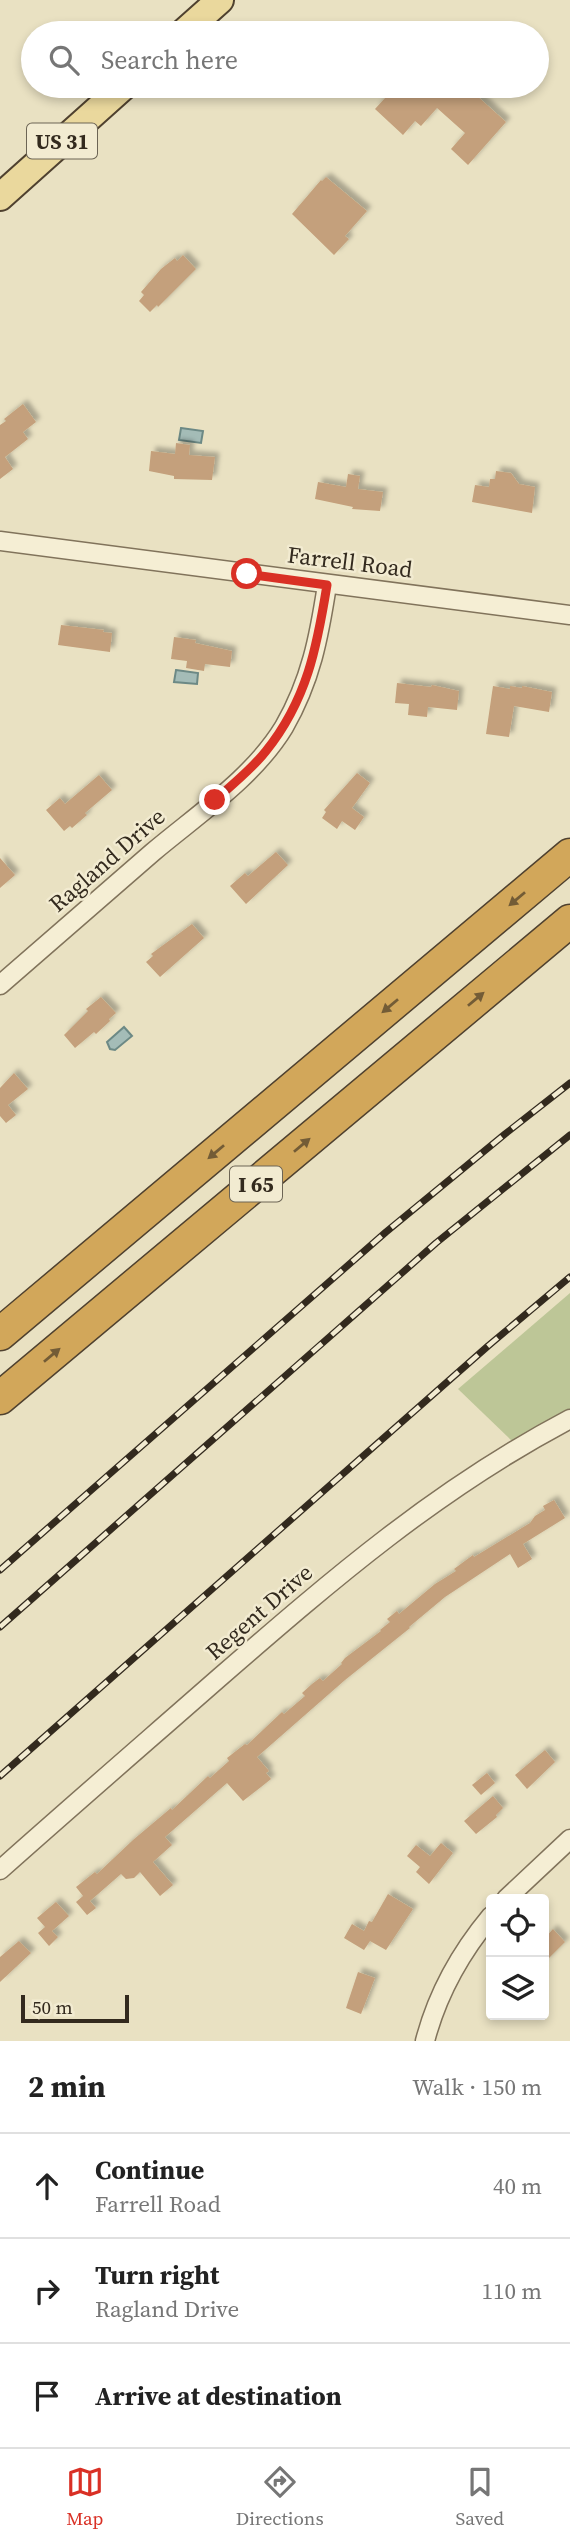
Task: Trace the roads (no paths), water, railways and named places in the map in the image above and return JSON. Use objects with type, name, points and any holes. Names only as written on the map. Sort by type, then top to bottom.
[{"type":"highway","name":"I 65","points":[[0,1334],[570,855]]},
{"type":"highway","name":"I 65","points":[[0,1398],[570,921]]},
{"type":"main road","points":[[196,21],[220,0]]},
{"type":"main road","name":"US 31","points":[[0,197],[111,98]]},
{"type":"street","name":"Farrell Road","points":[[0,541],[570,615]]},
{"type":"street","name":"Ragland Drive","points":[[0,985],[215,800],[266,751],[293,709],[310,671],[327,585]]},
{"type":"street","name":"Regent Drive","points":[[0,1870],[366,1553],[456,1486],[570,1419]]},
{"type":"street","points":[[511,1894],[570,1839]]},
{"type":"street","points":[[425,2041],[450,1976],[486,1922]]},
{"type":"water","points":[[181,428],[203,431],[201,443],[179,440]]},
{"type":"water","points":[[176,670],[198,673],[197,684],[174,682]]},
{"type":"water","points":[[124,1027],[132,1036],[115,1050],[110,1049],[107,1042]]},
{"type":"railway","points":[[0,1570],[386,1232],[570,1083]]},
{"type":"railway","points":[[0,1627],[436,1243],[570,1135]]},
{"type":"railway","points":[[0,1776],[570,1277]]}]
